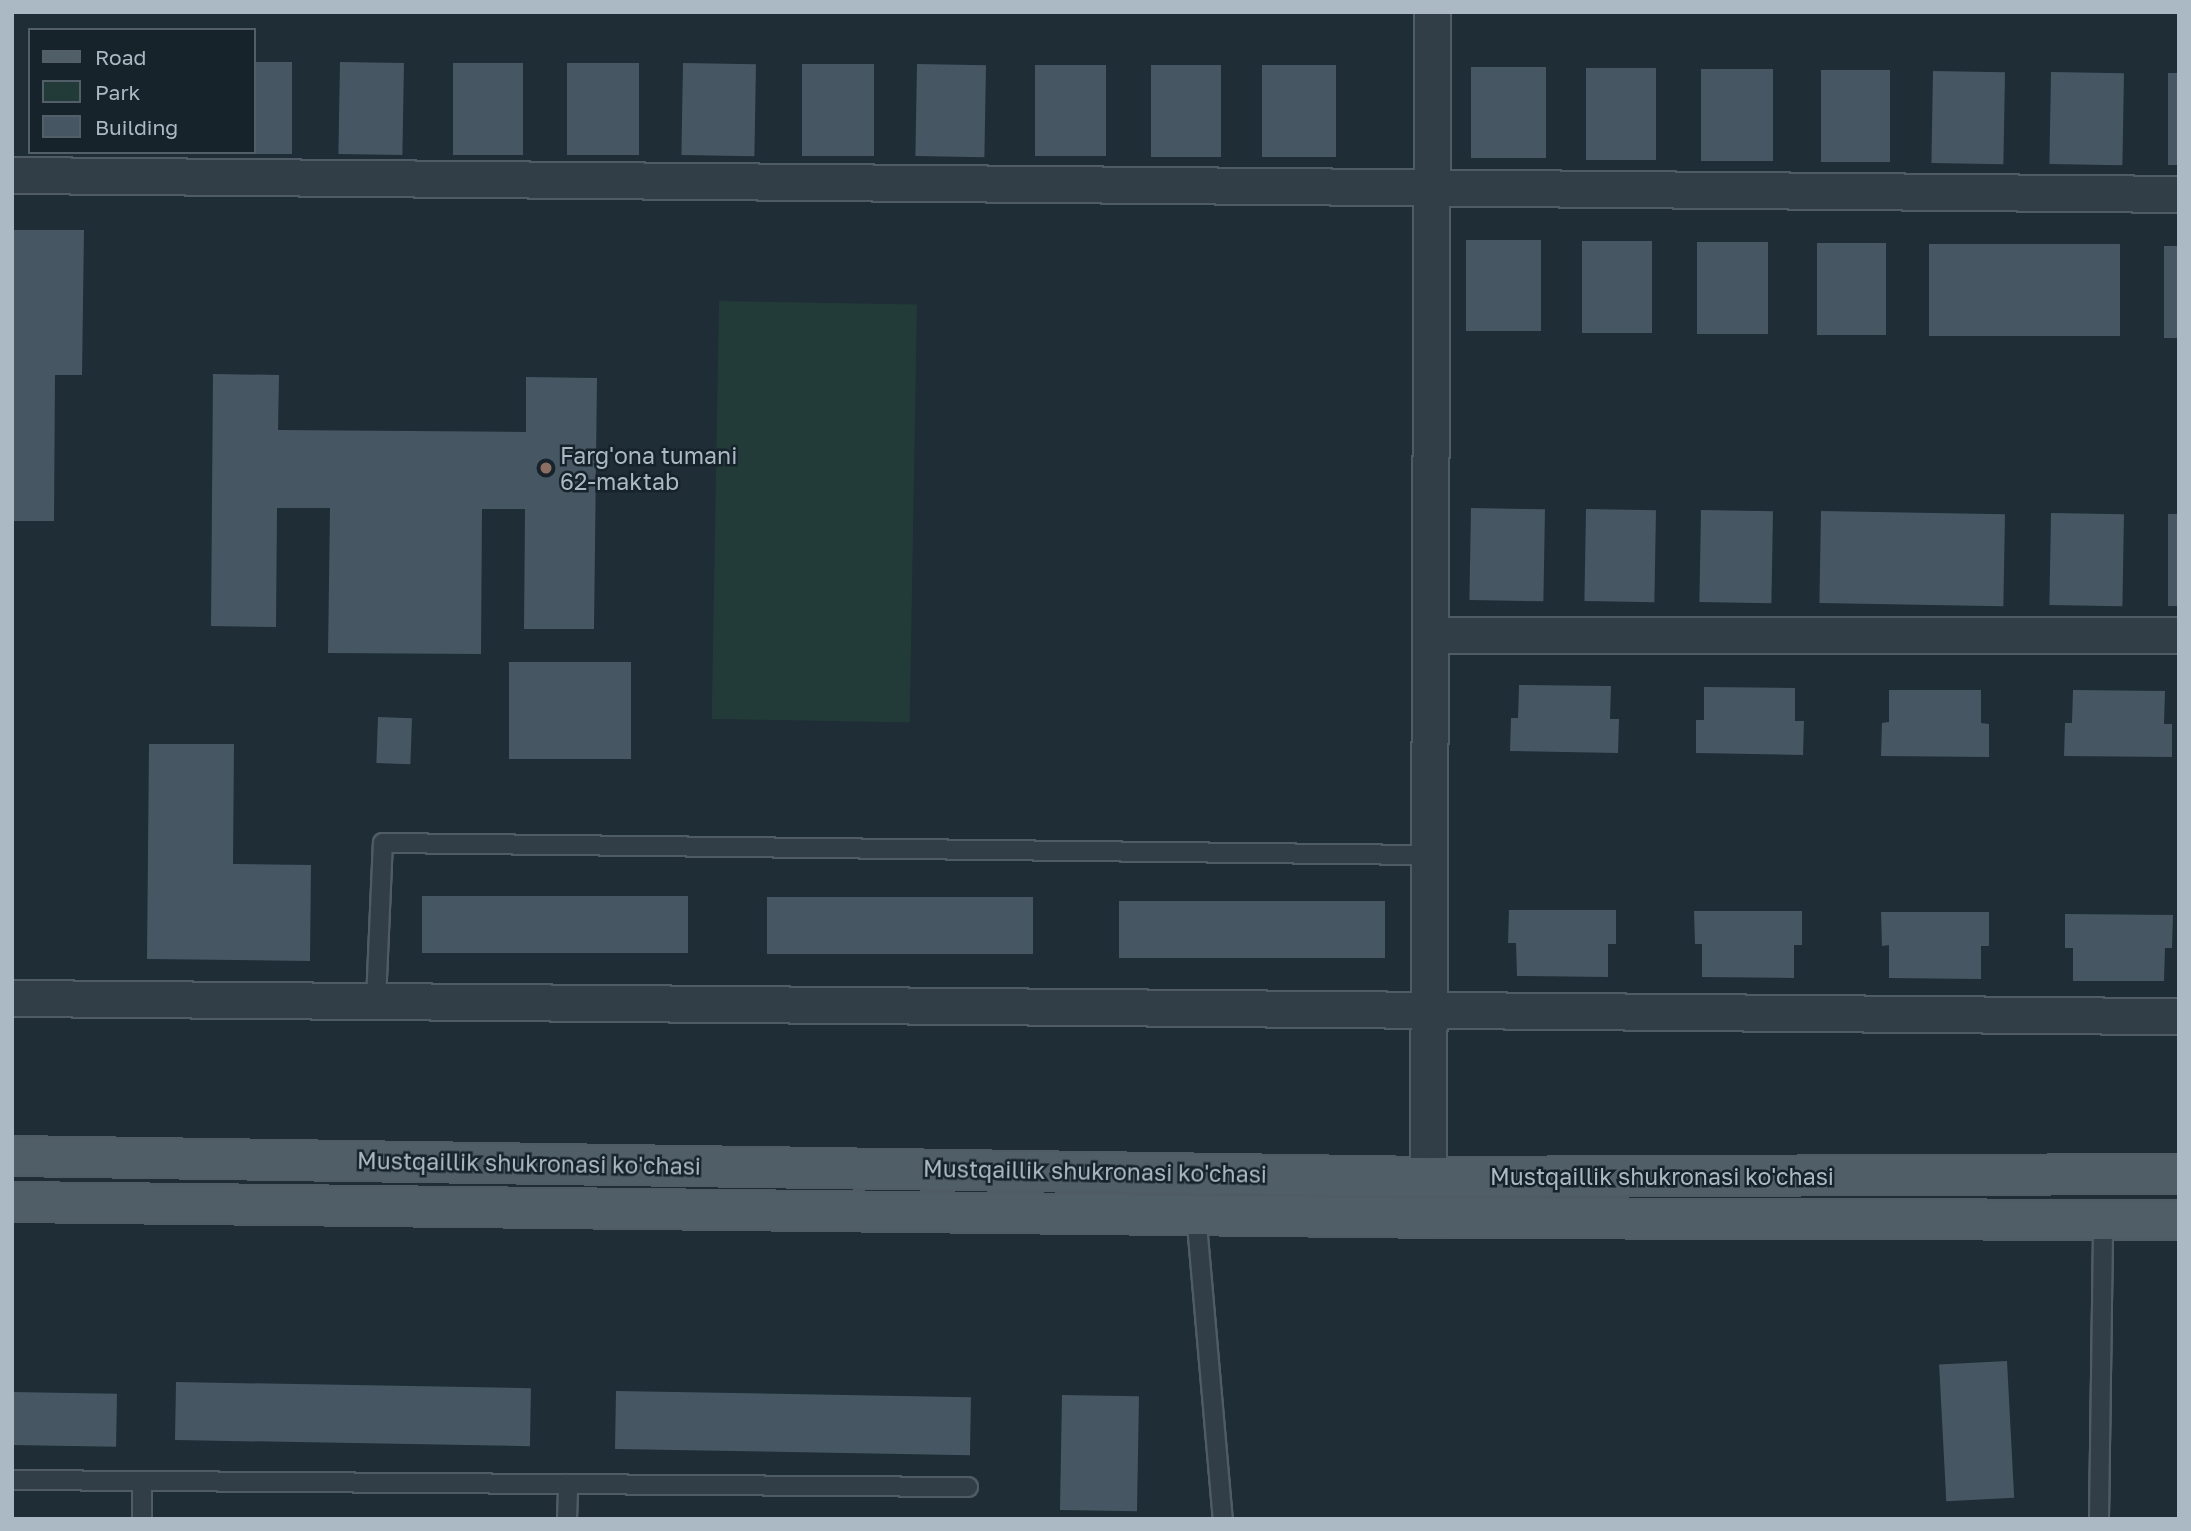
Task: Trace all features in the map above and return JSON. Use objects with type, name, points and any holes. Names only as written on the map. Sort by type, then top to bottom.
[{"type":"main road","name":"Mustqaillik shukronasi ko'chasi","points":[[12,1156],[1428,1177],[2179,1174]]},
{"type":"main road","name":"Mustqaillik shukronasi ko'chasi","points":[[12,1202],[1196,1213],[1457,1218],[2179,1220]]},
{"type":"street","points":[[1428,1177],[1432,12]]},
{"type":"street","points":[[12,175],[2179,194]]},
{"type":"street","points":[[1431,635],[2179,635]]},
{"type":"street","points":[[12,998],[2179,1016]]},
{"type":"lane","points":[[376,1001],[383,843],[1430,855]]},
{"type":"lane","points":[[1196,1213],[1223,1519]]},
{"type":"lane","points":[[2099,1519],[2103,1219]]},
{"type":"lane","points":[[12,1480],[968,1487]]},
{"type":"lane","points":[[142,1481],[142,1519]]},
{"type":"lane","points":[[567,1519],[568,1484]]},
{"type":"green space","points":[[719,301],[917,304],[910,722],[712,719]]},
{"type":"building","points":[[256,62],[292,62],[292,154],[256,154]]},
{"type":"building","points":[[340,62],[404,63],[402,155],[338,154]]},
{"type":"building","points":[[453,63],[523,63],[523,155],[453,155]]},
{"type":"building","points":[[567,63],[639,63],[639,155],[567,155]]},
{"type":"building","points":[[683,63],[756,64],[754,156],[681,155]]},
{"type":"building","points":[[802,64],[874,64],[874,156],[802,156]]},
{"type":"building","points":[[917,64],[986,65],[984,157],[915,156]]},
{"type":"building","points":[[1035,65],[1106,65],[1106,156],[1035,156]]},
{"type":"building","points":[[1151,65],[1221,65],[1221,157],[1151,157]]},
{"type":"building","points":[[1262,65],[1336,65],[1336,157],[1262,157]]},
{"type":"building","points":[[1471,67],[1546,67],[1546,158],[1471,158]]},
{"type":"building","points":[[1586,68],[1656,68],[1656,160],[1586,160]]},
{"type":"building","points":[[1701,69],[1773,69],[1773,161],[1701,161]]},
{"type":"building","points":[[1821,70],[1890,70],[1890,162],[1821,162]]},
{"type":"building","points":[[1933,71],[2005,72],[2003,164],[1931,163]]},
{"type":"building","points":[[2051,72],[2124,73],[2122,165],[2049,164]]},
{"type":"building","points":[[2168,73],[2179,73],[2179,165],[2168,165]]},
{"type":"building","points":[[12,230],[84,230],[82,375],[55,375],[54,521],[12,521]]},
{"type":"building","points":[[1466,240],[1541,240],[1541,331],[1466,331]]},
{"type":"building","points":[[1582,241],[1652,241],[1652,333],[1582,333]]},
{"type":"building","points":[[1697,242],[1768,242],[1768,334],[1697,334]]},
{"type":"building","points":[[1817,243],[1886,243],[1886,335],[1817,335]]},
{"type":"building","points":[[1929,244],[2120,244],[2120,336],[1929,336]]},
{"type":"building","points":[[2164,246],[2179,246],[2179,338],[2164,338]]},
{"type":"building","points":[[213,374],[279,375],[278,430],[526,432],[526,377],[597,378],[594,629],[524,629],[525,509],[482,509],[481,654],[328,653],[330,508],[277,508],[276,627],[211,626]]},
{"type":"building","points":[[1471,508],[1545,509],[1543,601],[1469,600]]},
{"type":"building","points":[[1586,509],[1656,510],[1654,602],[1584,601]]},
{"type":"building","points":[[1701,510],[1773,511],[1771,603],[1699,602]]},
{"type":"building","points":[[1821,511],[2005,514],[2003,606],[1819,603]]},
{"type":"building","points":[[2051,513],[2124,514],[2122,606],[2049,605]]},
{"type":"building","points":[[2168,514],[2179,514],[2179,606],[2168,606]]},
{"type":"building","points":[[509,662],[631,662],[631,759],[509,759]]},
{"type":"building","points":[[1519,685],[1611,686],[1610,719],[1619,719],[1618,753],[1510,751],[1511,718],[1518,718]]},
{"type":"building","points":[[1704,687],[1795,688],[1795,721],[1804,721],[1803,755],[1696,753],[1696,720],[1704,720]]},
{"type":"building","points":[[1889,690],[1981,690],[1981,723],[1989,724],[1989,757],[1881,756],[1882,723],[1889,722]]},
{"type":"building","points":[[2073,690],[2165,691],[2164,724],[2172,724],[2172,757],[2064,756],[2065,723],[2072,723]]},
{"type":"building","points":[[378,717],[412,718],[410,764],[376,763]]},
{"type":"building","points":[[149,744],[234,744],[233,864],[311,865],[310,961],[147,959]]},
{"type":"building","points":[[422,896],[688,896],[688,953],[422,953]]},
{"type":"building","points":[[767,897],[1033,897],[1033,954],[767,954]]},
{"type":"building","points":[[1119,901],[1385,901],[1385,958],[1119,958]]},
{"type":"building","points":[[1509,910],[1616,910],[1616,944],[1608,944],[1608,977],[1517,976],[1516,943],[1508,943]]},
{"type":"building","points":[[1694,911],[1802,911],[1802,945],[1794,945],[1794,978],[1702,977],[1702,944],[1695,944]]},
{"type":"building","points":[[1881,912],[1989,912],[1989,946],[1981,946],[1981,979],[1889,978],[1889,945],[1882,946]]},
{"type":"building","points":[[2065,914],[2173,915],[2172,948],[2165,948],[2164,981],[2073,981],[2073,948],[2065,948]]},
{"type":"building","points":[[2007,1361],[2014,1498],[1946,1501],[1939,1365]]},
{"type":"building","points":[[176,1382],[531,1388],[530,1446],[175,1440]]},
{"type":"building","points":[[616,1391],[971,1397],[970,1455],[615,1449]]},
{"type":"building","points":[[12,1392],[117,1394],[116,1447],[12,1445]]},
{"type":"building","points":[[1062,1395],[1139,1396],[1137,1511],[1060,1510]]},
{"type":"place","name":"Farg'ona tumani 62-maktab","points":[[546,468]]}]
